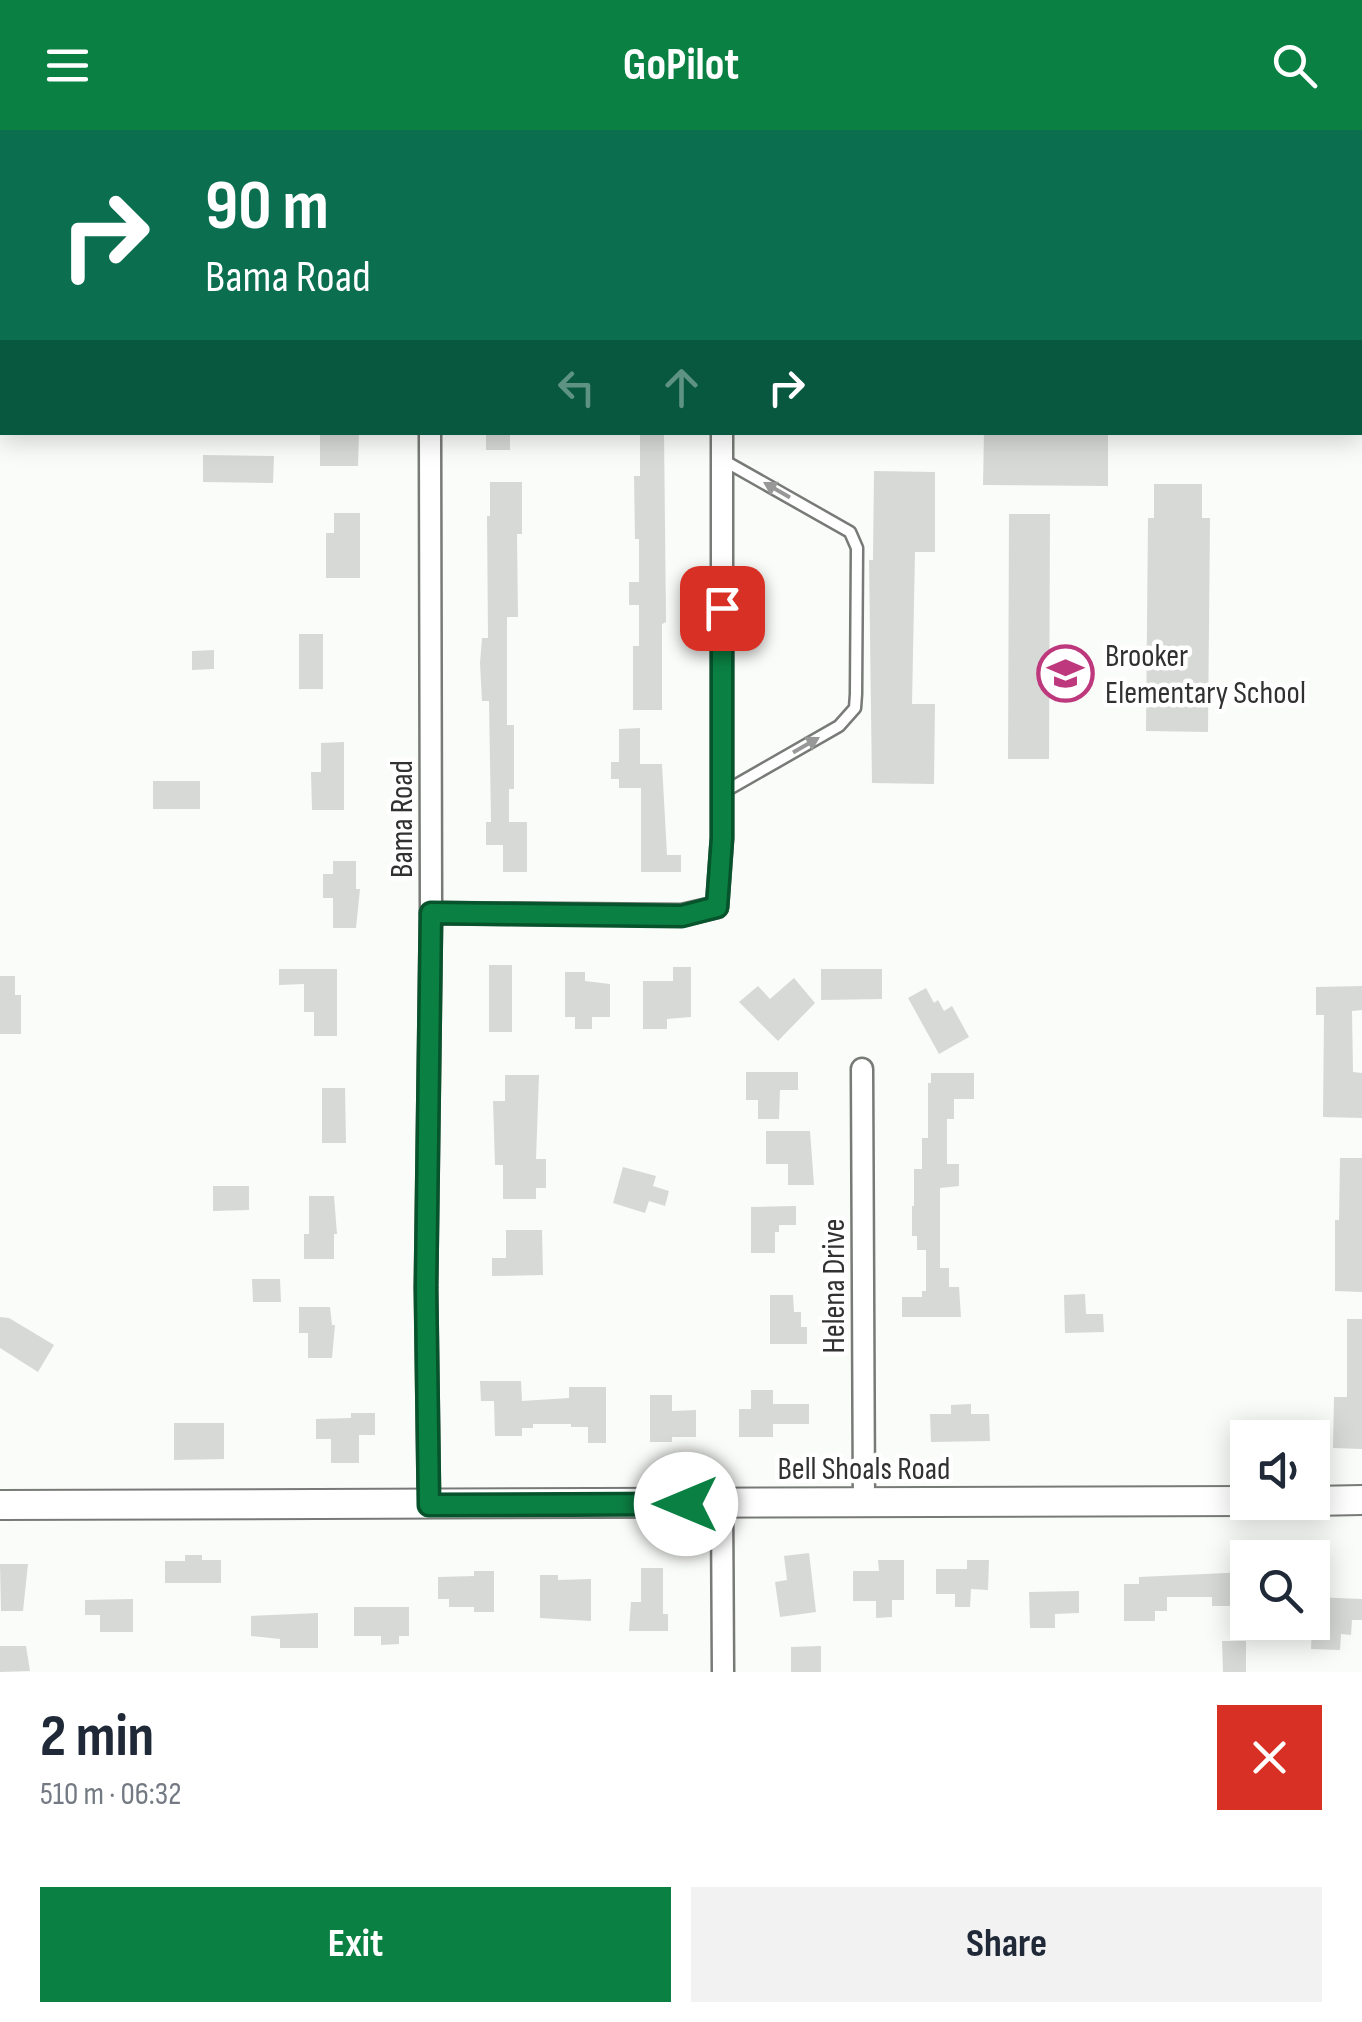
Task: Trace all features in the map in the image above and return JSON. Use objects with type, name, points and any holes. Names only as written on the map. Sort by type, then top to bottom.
[{"type":"main road","points":[[1330,1500],[1362,1500]]},
{"type":"main road","name":"Bell Shoals Road","points":[[0,1505],[1230,1501]]},
{"type":"street","name":"Bama Road","points":[[429,1505],[426,1288],[431,913],[430,435]]},
{"type":"street","points":[[431,913],[682,916],[717,907],[722,793],[722,435]]},
{"type":"street","name":"Helena Drive","points":[[862,1069],[864,1503]]},
{"type":"street","points":[[722,1504],[722,1672]]},
{"type":"lane","points":[[722,459],[850,532],[858,548],[856,694],[850,716],[722,793]]},
{"type":"building","points":[[320,435],[359,435],[358,466],[320,466]]},
{"type":"building","points":[[486,435],[510,435],[510,450],[486,450]]},
{"type":"building","points":[[640,435],[664,435],[666,622],[662,624],[662,710],[633,710],[633,646],[639,646],[639,605],[629,605],[629,582],[639,582],[634,476],[640,476]]},
{"type":"building","points":[[984,435],[1108,435],[1108,486],[983,485]]},
{"type":"building","points":[[203,455],[274,456],[273,483],[203,482]]},
{"type":"building","points":[[874,471],[935,472],[935,552],[915,552],[912,704],[935,704],[934,784],[872,783],[869,560],[873,560]]},
{"type":"building","points":[[490,482],[522,482],[522,534],[517,534],[518,617],[507,617],[507,725],[514,725],[514,789],[509,789],[509,822],[527,822],[527,872],[503,872],[503,845],[486,845],[486,822],[491,822],[489,701],[482,701],[480,663],[482,638],[488,638]]},
{"type":"building","points":[[1154,484],[1202,484],[1202,518],[1210,518],[1208,732],[1146,731],[1148,518],[1154,518]]},
{"type":"building","points":[[334,513],[360,513],[360,578],[326,578],[326,533],[334,533]]},
{"type":"building","points":[[1009,514],[1050,514],[1049,759],[1008,759]]},
{"type":"building","points":[[299,634],[323,634],[323,689],[299,689]]},
{"type":"building","points":[[214,650],[214,669],[192,670],[192,651]]},
{"type":"building","points":[[640,728],[640,764],[662,764],[667,855],[681,855],[681,872],[641,872],[641,788],[619,788],[619,779],[611,779],[611,762],[619,762],[619,729]]},
{"type":"building","points":[[344,742],[344,810],[312,810],[311,772],[321,772],[321,743]]},
{"type":"building","points":[[153,781],[200,781],[200,809],[153,809]]},
{"type":"building","points":[[333,861],[356,861],[356,889],[360,889],[356,928],[333,928],[333,898],[323,898],[323,874],[333,874]]},
{"type":"building","points":[[489,965],[512,965],[512,1032],[489,1032]]},
{"type":"building","points":[[673,967],[691,967],[691,1017],[667,1019],[667,1029],[643,1029],[643,981],[673,981]]},
{"type":"building","points":[[279,969],[337,969],[337,1036],[314,1036],[314,1012],[304,1012],[304,984],[279,985]]},
{"type":"building","points":[[821,969],[882,969],[882,999],[821,1000]]},
{"type":"building","points":[[565,972],[585,972],[585,981],[610,984],[610,1017],[592,1017],[592,1029],[575,1029],[575,1017],[565,1017]]},
{"type":"building","points":[[0,976],[15,976],[15,995],[21,995],[21,1034],[0,1034]]},
{"type":"building","points":[[794,978],[815,1003],[778,1041],[739,1002],[758,986],[770,999]]},
{"type":"building","points":[[1362,986],[1362,1010],[1352,1011],[1353,1072],[1362,1073],[1362,1118],[1323,1117],[1324,1015],[1316,1015],[1316,987]]},
{"type":"building","points":[[926,988],[944,1011],[952,1006],[969,1037],[939,1054],[908,998]]},
{"type":"building","points":[[746,1072],[798,1072],[798,1090],[780,1090],[779,1119],[758,1119],[758,1100],[746,1100]]},
{"type":"building","points":[[931,1073],[974,1073],[974,1099],[954,1099],[954,1119],[947,1119],[947,1164],[959,1164],[959,1186],[940,1188],[940,1268],[949,1268],[949,1287],[959,1287],[961,1317],[902,1317],[902,1297],[922,1297],[922,1291],[926,1291],[926,1250],[917,1250],[917,1236],[912,1236],[912,1206],[914,1169],[922,1169],[922,1138],[928,1138]]},
{"type":"building","points":[[505,1075],[539,1075],[536,1159],[546,1159],[546,1188],[536,1188],[536,1199],[503,1199],[503,1165],[495,1165],[493,1101],[505,1101]]},
{"type":"building","points":[[322,1088],[345,1088],[346,1143],[322,1143]]},
{"type":"building","points":[[766,1131],[810,1131],[814,1185],[788,1185],[788,1164],[766,1164]]},
{"type":"building","points":[[1340,1158],[1362,1158],[1362,1292],[1335,1291]]},
{"type":"building","points":[[623,1167],[656,1176],[653,1186],[669,1191],[665,1206],[649,1201],[645,1213],[613,1203]]},
{"type":"building","points":[[213,1186],[249,1186],[249,1210],[213,1211]]},
{"type":"building","points":[[309,1196],[334,1196],[334,1259],[304,1259],[304,1234],[309,1234]]},
{"type":"building","points":[[796,1206],[796,1225],[779,1225],[779,1232],[775,1232],[775,1253],[751,1253],[751,1207]]},
{"type":"building","points":[[506,1230],[542,1230],[543,1275],[492,1276],[492,1258],[506,1258]]},
{"type":"building","points":[[252,1279],[280,1279],[281,1302],[253,1302]]},
{"type":"building","points":[[1085,1294],[1086,1314],[1103,1314],[1104,1332],[1065,1333],[1064,1295]]},
{"type":"building","points":[[770,1295],[793,1295],[794,1312],[801,1312],[801,1327],[807,1327],[807,1344],[770,1344]]},
{"type":"building","points":[[299,1307],[330,1307],[335,1325],[332,1358],[308,1358],[308,1333],[299,1333]]},
{"type":"building","points":[[0,1317],[9,1318],[54,1345],[38,1372],[0,1348]]},
{"type":"building","points":[[1347,1319],[1362,1319],[1362,1449],[1333,1448],[1334,1397],[1347,1397]]},
{"type":"building","points":[[480,1381],[521,1381],[522,1401],[569,1398],[569,1387],[606,1387],[606,1443],[588,1443],[588,1427],[571,1424],[533,1424],[533,1428],[522,1428],[522,1436],[495,1436],[494,1401],[481,1401]]},
{"type":"building","points":[[751,1390],[773,1390],[773,1404],[809,1404],[809,1424],[773,1424],[773,1437],[739,1437],[739,1409],[751,1409]]},
{"type":"building","points":[[650,1395],[672,1395],[672,1411],[696,1410],[696,1437],[650,1442]]},
{"type":"building","points":[[971,1404],[971,1414],[989,1414],[990,1441],[931,1442],[930,1414],[951,1414],[951,1405]]},
{"type":"building","points":[[351,1413],[375,1413],[375,1435],[359,1435],[359,1463],[331,1463],[331,1439],[316,1439],[316,1419],[351,1418]]},
{"type":"building","points":[[174,1423],[224,1423],[224,1459],[174,1460]]},
{"type":"building","points":[[809,1553],[816,1612],[780,1617],[775,1582],[787,1580],[784,1556]]},
{"type":"building","points":[[185,1555],[221,1560],[221,1583],[165,1583],[165,1561],[185,1561]]},
{"type":"building","points":[[878,1560],[904,1560],[904,1600],[892,1600],[892,1617],[876,1618],[876,1601],[853,1601],[853,1571],[879,1571]]},
{"type":"building","points":[[967,1560],[989,1560],[988,1590],[971,1589],[970,1607],[955,1607],[955,1594],[936,1594],[936,1569],[967,1569]]},
{"type":"building","points":[[0,1564],[28,1564],[23,1611],[1,1611]]},
{"type":"building","points":[[641,1568],[663,1568],[663,1614],[668,1614],[668,1631],[629,1631],[631,1602],[641,1602]]},
{"type":"building","points":[[474,1571],[494,1571],[494,1612],[449,1607],[449,1599],[438,1599],[438,1577],[474,1576]]},
{"type":"building","points":[[1230,1573],[1230,1606],[1212,1606],[1212,1597],[1167,1597],[1167,1611],[1155,1611],[1155,1621],[1124,1621],[1124,1584],[1139,1584],[1139,1577]]},
{"type":"building","points":[[540,1575],[558,1575],[558,1580],[591,1579],[591,1621],[540,1618]]},
{"type":"building","points":[[1079,1591],[1079,1613],[1055,1614],[1055,1628],[1030,1628],[1029,1592]]},
{"type":"building","points":[[1330,1598],[1362,1599],[1362,1620],[1352,1620],[1351,1635],[1341,1634],[1340,1650],[1311,1649],[1311,1640],[1330,1640]]},
{"type":"building","points":[[133,1599],[133,1632],[100,1632],[100,1615],[85,1615],[85,1600]]},
{"type":"building","points":[[354,1607],[409,1607],[409,1636],[399,1636],[399,1644],[381,1645],[381,1636],[354,1636]]},
{"type":"building","points":[[318,1613],[318,1648],[280,1648],[280,1639],[251,1636],[251,1616]]},
{"type":"building","points":[[1222,1641],[1246,1641],[1246,1672],[1223,1672]]},
{"type":"building","points":[[0,1646],[26,1646],[30,1671],[0,1672]]},
{"type":"building","points":[[821,1646],[821,1672],[791,1672],[791,1647]]},
{"type":"place","name":"Brooker Elementary School","points":[[1066,673]]},
{"type":"route","points":[[686,1504],[429,1505],[426,1288],[431,913],[682,916],[717,907],[722,838],[722,608]]}]
